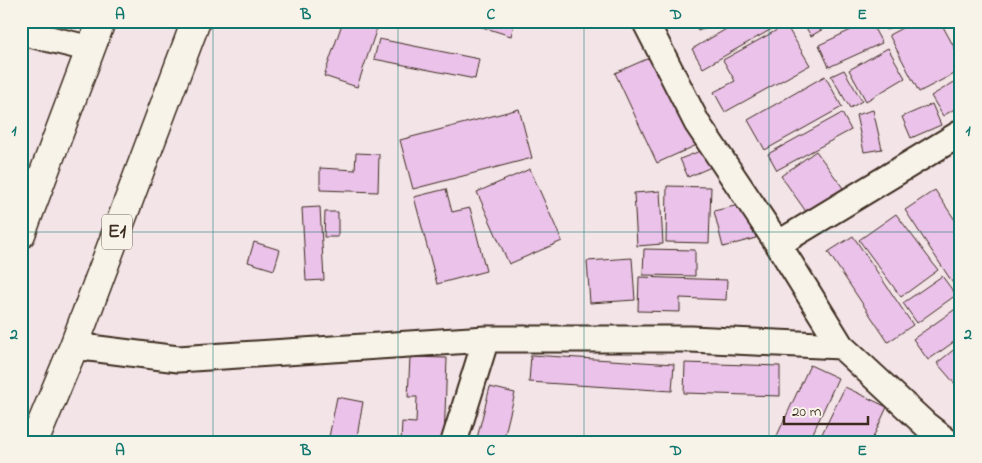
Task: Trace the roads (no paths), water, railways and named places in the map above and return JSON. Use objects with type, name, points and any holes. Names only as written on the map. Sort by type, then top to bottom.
[{"type":"highway","points":[[21,234],[101,21]]},
{"type":"highway","name":"E1","points":[[34,442],[74,346],[196,21]]},
{"type":"street","points":[[645,21],[697,122],[778,244],[841,346],[926,425],[948,442]]},
{"type":"street","points":[[21,32],[91,49]]},
{"type":"street","points":[[778,244],[961,133]]},
{"type":"street","points":[[454,442],[486,339]]},
{"type":"street","points":[[74,346],[178,359],[486,339],[691,339],[841,346]]}]
